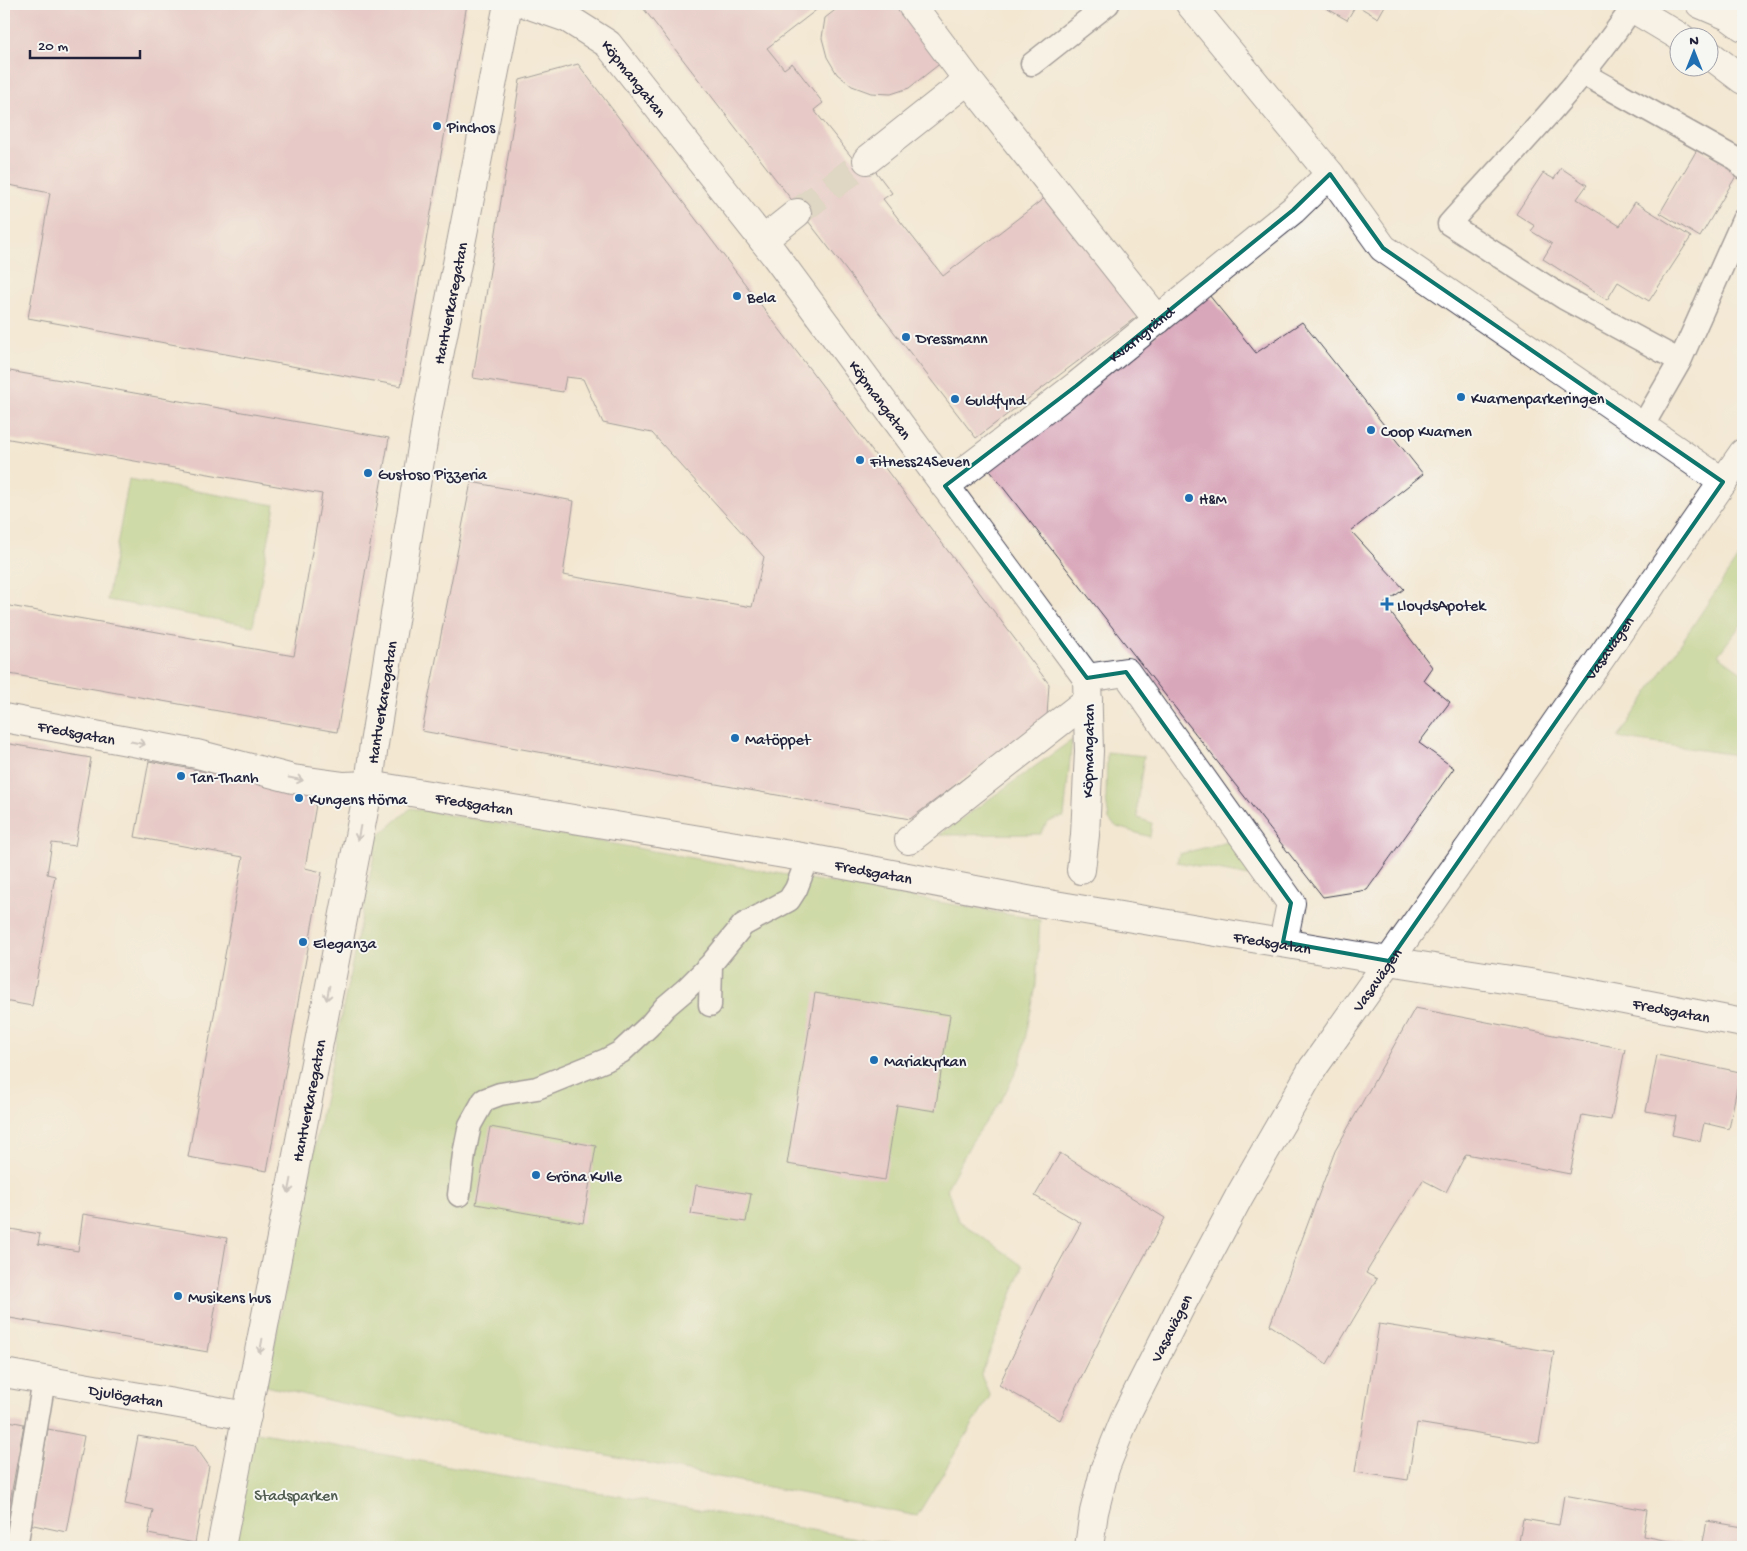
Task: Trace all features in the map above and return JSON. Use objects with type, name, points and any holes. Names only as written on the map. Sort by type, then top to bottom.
[{"type":"street","name":"Hantverkaregatan","points":[[222,1547],[369,785],[374,744],[428,417],[508,4]]},
{"type":"street","points":[[911,4],[968,80],[1158,320]]},
{"type":"street","points":[[1190,4],[1330,174],[1383,248],[1723,482]]},
{"type":"street","points":[[1700,4],[1736,16]]},
{"type":"street","points":[[1630,6],[1670,31]]},
{"type":"street","name":"Köpmangatan","points":[[547,7],[608,44],[763,240],[945,486],[1088,689],[1090,751],[1081,870]]},
{"type":"street","points":[[1720,63],[1743,80]]},
{"type":"street","points":[[867,160],[968,80]]},
{"type":"street","name":"Kvarngränd","points":[[945,486],[1076,386],[1158,320],[1293,210],[1330,174]]},
{"type":"street","points":[[763,240],[797,214]]},
{"type":"street","name":"Vasavägen","points":[[1089,1547],[1094,1512],[1105,1468],[1128,1411],[1240,1195],[1313,1068],[1467,851],[1743,453]]},
{"type":"street","points":[[908,840],[1088,689],[1126,672],[1291,903],[1283,942]]},
{"type":"street","name":"Fredsgatan","points":[[4,718],[197,754],[293,779],[344,786],[369,785],[808,858],[1044,903],[1562,988],[1743,1023]]},
{"type":"street","name":"Djulögatan","points":[[4,1373],[248,1416]]},
{"type":"lane","points":[[1032,64],[1108,4]]},
{"type":"lane","points":[[1630,6],[1612,39],[1584,74],[1450,224],[1564,298],[1680,361]]},
{"type":"lane","points":[[1584,74],[1738,160],[1743,168]]},
{"type":"lane","points":[[1642,427],[1680,361],[1743,220]]},
{"type":"lane","points":[[459,1195],[470,1125],[484,1100],[500,1094],[537,1088],[621,1052],[710,964],[743,924],[789,900],[796,889],[808,858]]},
{"type":"lane","points":[[710,964],[710,1005]]},
{"type":"lane","points":[[16,1547],[44,1380]]},
{"type":"highlighted area","points":[[1330,174],[1383,248],[1723,482],[1389,961],[1283,942],[1291,903],[1126,672],[1087,678],[945,486],[1076,386],[1293,210]]},
{"type":"green space","points":[[129,479],[275,505],[253,626],[107,600]]},
{"type":"green space","points":[[1743,550],[1743,622],[1718,655],[1743,673],[1743,756],[1618,738]]},
{"type":"green space","points":[[1072,740],[1064,817],[1050,822],[1044,827],[1041,834],[939,835]]},
{"type":"green space","points":[[1107,752],[1144,756],[1137,804],[1138,818],[1152,823],[1150,837],[1117,827],[1109,820],[1106,799]]},
{"type":"green space","points":[[411,808],[1040,920],[1036,986],[1020,1064],[1002,1099],[971,1143],[947,1188],[958,1220],[1023,1266],[981,1375],[990,1396],[917,1516],[336,1402],[266,1386],[378,836]]},
{"type":"green space","points":[[1240,839],[1250,849],[1248,876],[1177,862],[1179,854]]},
{"type":"green space","name":"Stadsparken","points":[[251,1431],[908,1547],[230,1547]]},
{"type":"building","points":[[4,4],[467,4],[401,386],[28,318],[50,193],[4,184]]},
{"type":"building","points":[[640,4],[824,4],[767,48],[784,69],[792,63],[823,103],[814,110],[854,160],[867,160],[892,193],[883,199],[943,276],[1051,193],[1143,312],[976,438]]},
{"type":"building","points":[[843,4],[897,4],[942,62],[909,88],[891,94],[871,93],[852,86],[837,74],[827,57],[822,38],[825,18]]},
{"type":"building","points":[[1319,4],[1386,4],[1378,18],[1356,5],[1347,20]]},
{"type":"building","points":[[578,64],[1049,684],[1047,716],[910,819],[422,731],[471,482],[574,501],[563,575],[752,607],[764,557],[652,433],[603,423],[583,379],[566,377],[563,392],[473,378],[520,80]]},
{"type":"building","points":[[1698,148],[1739,171],[1700,237],[1660,213]]},
{"type":"building","points":[[1561,168],[1587,185],[1577,199],[1620,226],[1635,202],[1691,237],[1649,301],[1618,282],[1607,300],[1543,259],[1552,244],[1531,231],[1535,226],[1516,214],[1543,173],[1554,179]]},
{"type":"building","points":[[1209,295],[1256,353],[1302,322],[1423,474],[1351,531],[1404,589],[1384,604],[1432,667],[1423,680],[1450,702],[1419,743],[1454,768],[1367,890],[1323,897],[984,463]]},
{"type":"building","points":[[4,370],[389,438],[337,732],[4,673],[4,605],[294,656],[322,494],[4,438]]},
{"type":"building","points":[[4,743],[91,758],[75,846],[52,843],[47,874],[55,876],[32,1006],[4,1001]]},
{"type":"building","points":[[149,761],[318,793],[305,868],[322,872],[267,1171],[188,1157],[243,857],[135,837]]},
{"type":"building","name":"Mariakyrkan","points":[[815,993],[950,1015],[935,1111],[897,1105],[885,1180],[787,1164]]},
{"type":"building","points":[[1415,1008],[1625,1049],[1611,1120],[1582,1115],[1570,1174],[1466,1154],[1446,1192],[1423,1180],[1366,1273],[1377,1279],[1327,1364],[1270,1325],[1335,1151]]},
{"type":"building","points":[[1657,1055],[1740,1072],[1729,1129],[1704,1123],[1700,1141],[1672,1135],[1676,1116],[1646,1111]]},
{"type":"building","name":"Gröna Kulle","points":[[490,1127],[596,1146],[583,1223],[476,1204]]},
{"type":"building","points":[[1060,1153],[1165,1218],[1106,1327],[1060,1420],[999,1385],[1042,1294],[1081,1223],[1035,1196]]},
{"type":"building","points":[[696,1185],[751,1194],[746,1222],[691,1214]]},
{"type":"building","points":[[83,1214],[227,1238],[208,1352],[4,1317],[4,1228],[40,1234],[38,1244],[78,1251]]},
{"type":"building","points":[[1379,1324],[1554,1352],[1539,1443],[1417,1423],[1408,1480],[1355,1472]]},
{"type":"building","points":[[4,1420],[24,1424],[6,1523],[4,1523]]},
{"type":"building","points":[[48,1429],[84,1436],[66,1532],[29,1524]]},
{"type":"building","points":[[138,1436],[195,1446],[209,1466],[195,1543],[148,1534],[153,1510],[125,1504]]},
{"type":"building","points":[[1564,1495],[1647,1510],[1643,1536],[1701,1547],[1518,1547],[1523,1519],[1559,1525]]},
{"type":"building","points":[[1707,1521],[1743,1527],[1743,1547],[1702,1547]]},
{"type":"tunnel","points":[[797,213],[867,160]]},
{"type":"place","name":"Pinchos","points":[[437,126]]},
{"type":"place","name":"Bela","points":[[737,296]]},
{"type":"place","name":"Dressmann","points":[[906,337]]},
{"type":"place","name":"Kvarnenparkeringen","points":[[1461,397]]},
{"type":"place","name":"Guldfynd","points":[[955,399]]},
{"type":"place","name":"Coop Kvarnen","points":[[1371,430]]},
{"type":"place","name":"Fitness24Seven","points":[[860,460]]},
{"type":"place","name":"Gustoso Pizzeria","points":[[368,473]]},
{"type":"place","name":"H&M","points":[[1189,498]]},
{"type":"place","name":"LloydsApotek","points":[[1387,604]]},
{"type":"place","name":"Matöppet","points":[[735,738]]},
{"type":"place","name":"Tan-Thanh","points":[[181,776]]},
{"type":"place","name":"Kungens Hörna","points":[[299,798]]},
{"type":"place","name":"Eleganza","points":[[303,942]]},
{"type":"place","name":"Mariakyrkan","points":[[874,1060]]},
{"type":"place","name":"Gröna Kulle","points":[[536,1175]]},
{"type":"place","name":"Musikens hus","points":[[178,1296]]}]
